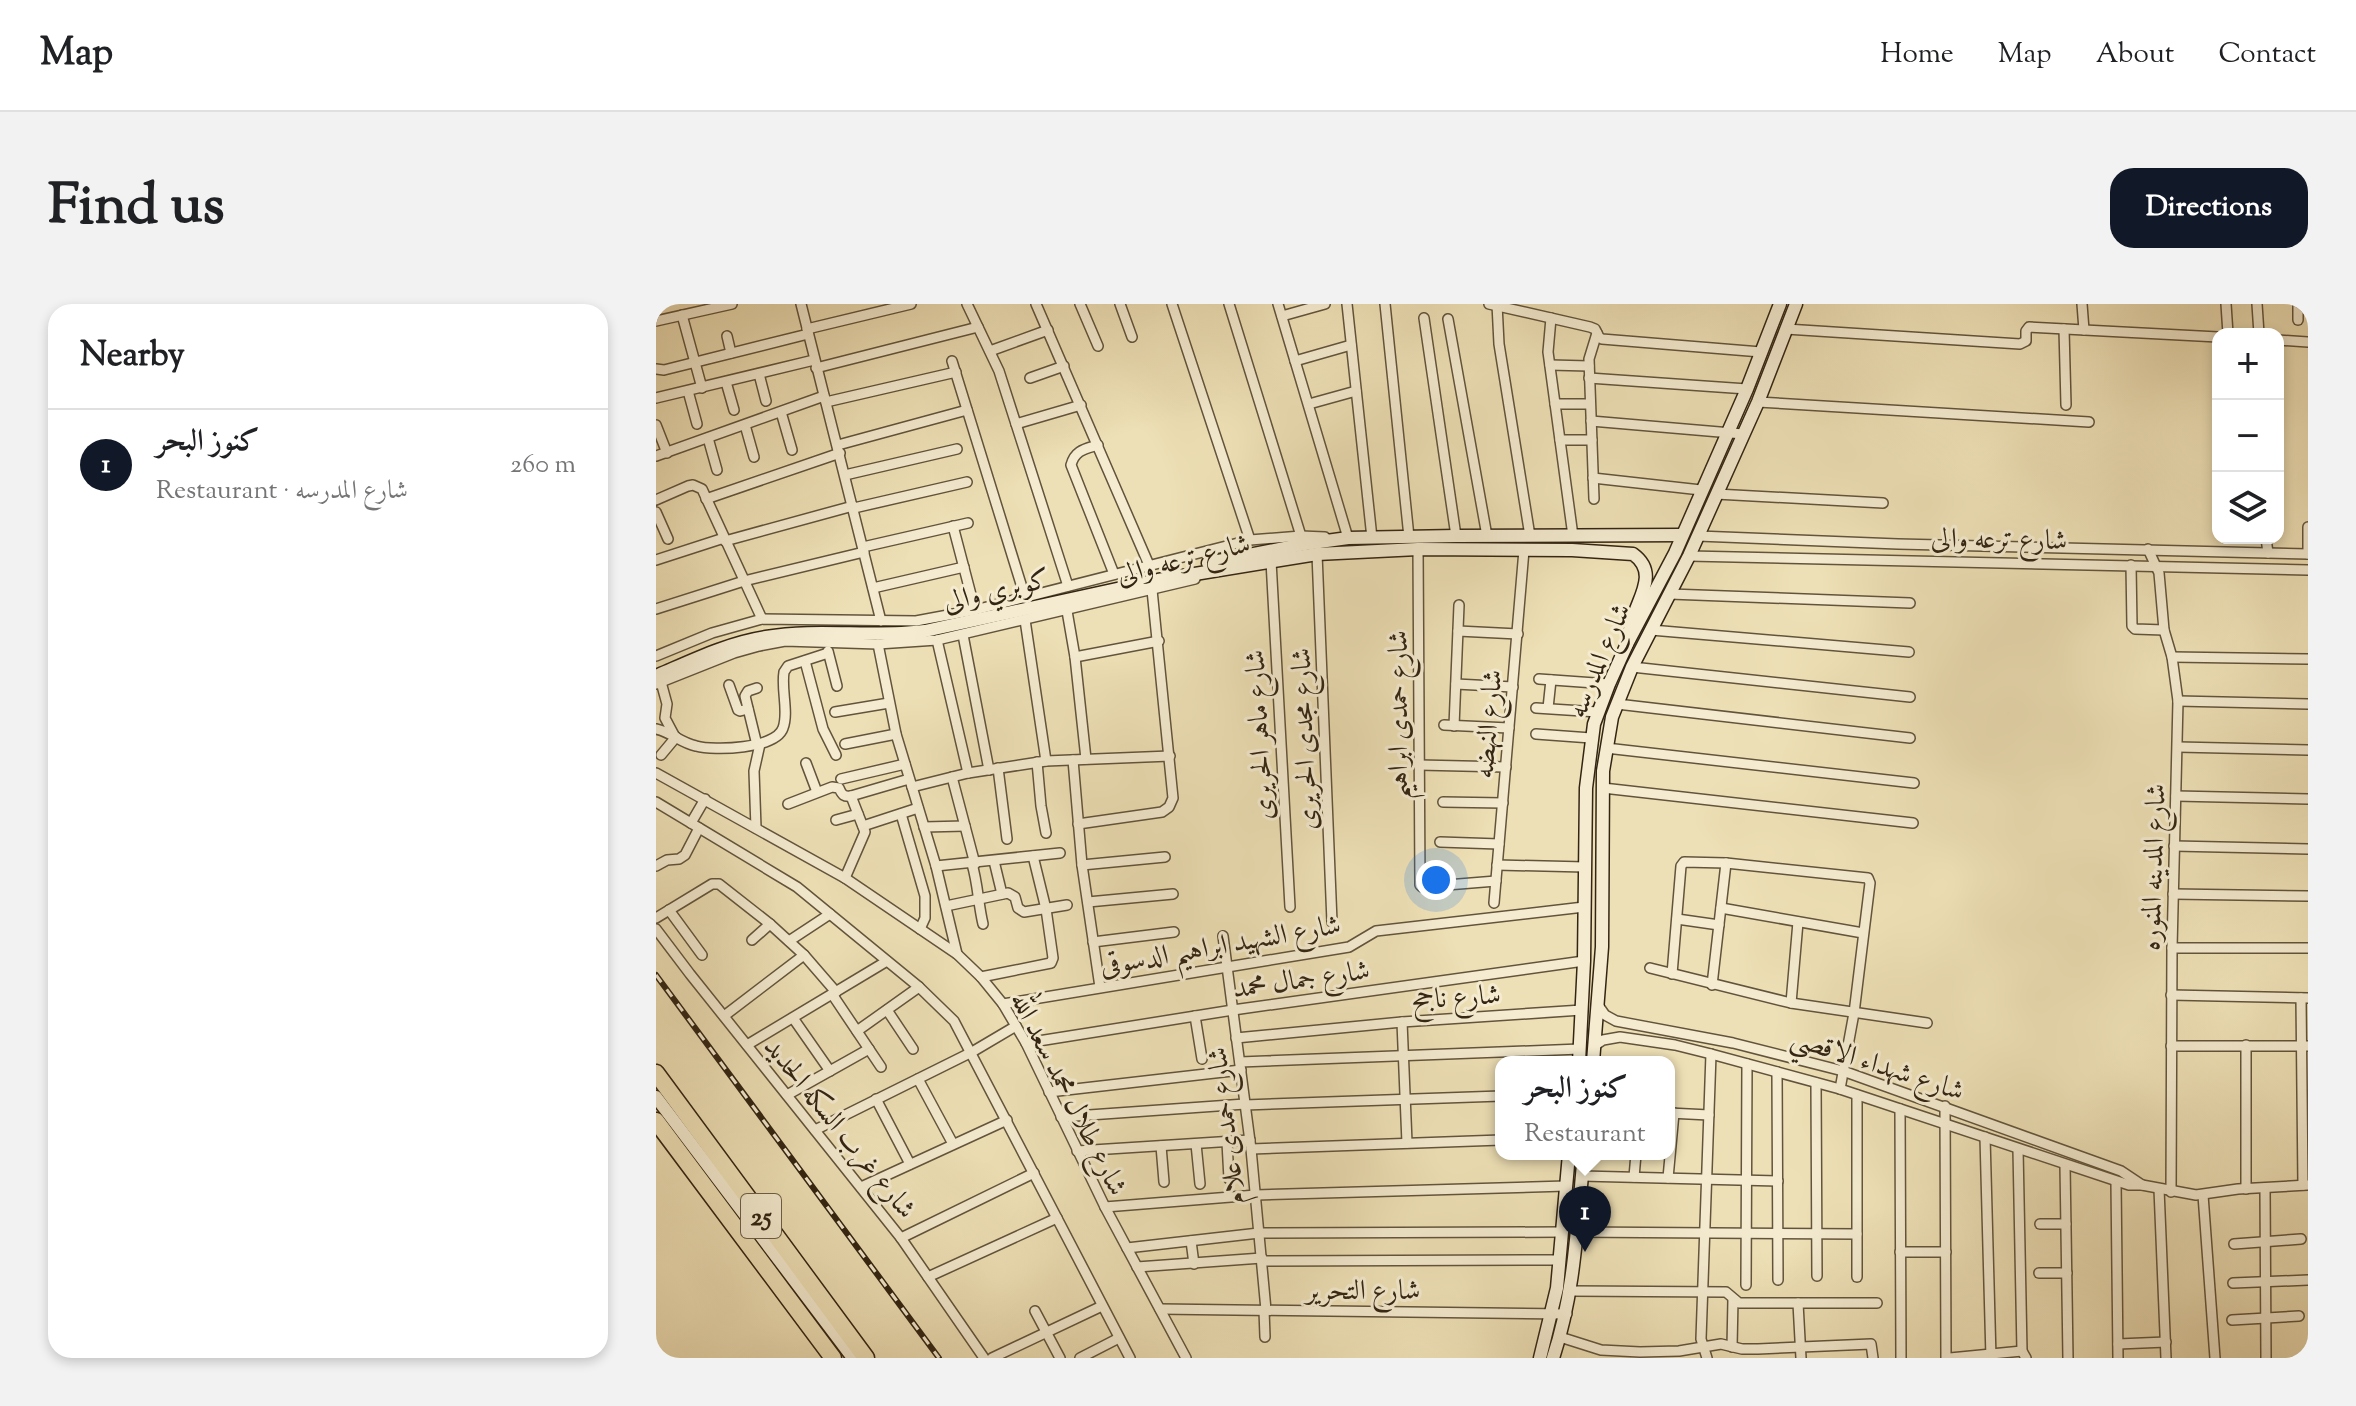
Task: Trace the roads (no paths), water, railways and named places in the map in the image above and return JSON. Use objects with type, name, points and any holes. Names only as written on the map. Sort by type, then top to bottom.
[{"type":"highway","name":"25","points":[[656,1073],[866,1358]]},
{"type":"highway","name":"25","points":[[656,1121],[833,1358]]},
{"type":"main road","name":"شارع المدرسه","points":[[1580,1056],[1587,769],[1591,738],[1609,684],[1682,535],[1747,389],[1780,304]]},
{"type":"main road","name":"شارع المدرسه","points":[[1593,1056],[1602,947],[1603,771],[1612,717],[1632,667],[1689,556],[1758,402],[1796,304]]},
{"type":"main road","name":"شارع ترعه والى","points":[[1348,538],[1682,535]]},
{"type":"main road","name":"كوبري والى","points":[[657,679],[736,642],[764,635],[925,630],[1230,558],[1348,538]]},
{"type":"main road","name":"شارع ترعه والى","points":[[1248,564],[1317,554],[1418,549],[1624,551],[1641,559],[1647,578],[1627,644]]},
{"type":"main road","name":"كوبري والى","points":[[657,679],[736,643],[764,637],[792,634],[897,635],[925,631],[1158,580],[1248,564]]},
{"type":"main road","points":[[1587,769],[1603,771]]},
{"type":"main road","points":[[656,1084],[760,1224],[797,1265]]},
{"type":"main road","points":[[656,1097],[853,1358]]},
{"type":"main road","points":[[1540,1358],[1553,1313],[1568,1160]]},
{"type":"main road","points":[[1553,1358],[1571,1291],[1583,1160]]},
{"type":"street","points":[[656,321],[732,304]]},
{"type":"street","points":[[801,304],[881,621]]},
{"type":"street","points":[[656,369],[664,370],[731,353],[909,304]]},
{"type":"street","points":[[967,304],[999,371],[1068,586]]},
{"type":"street","points":[[1036,304],[1149,565]]},
{"type":"street","points":[[1080,304],[1098,346]]},
{"type":"street","points":[[1120,304],[1132,337]]},
{"type":"street","points":[[1172,304],[1250,540]]},
{"type":"street","points":[[1229,304],[1301,536]]},
{"type":"street","points":[[1278,304],[1348,538]]},
{"type":"street","points":[[1282,316],[1325,304]]},
{"type":"street","points":[[1347,304],[1372,538]]},
{"type":"street","points":[[1385,304],[1409,537]]},
{"type":"street","points":[[2082,304],[2084,330]]},
{"type":"street","points":[[2226,304],[2228,328]]},
{"type":"street","points":[[2257,304],[2259,328]]},
{"type":"street","points":[[2298,304],[2298,320]]},
{"type":"street","points":[[1530,536],[1494,305],[1590,327],[1602,339],[1761,352]]},
{"type":"street","points":[[682,315],[702,388]]},
{"type":"street","points":[[1424,318],[1456,536]]},
{"type":"street","points":[[1551,318],[1548,352],[1573,536]]},
{"type":"street","points":[[1448,319],[1487,536]]},
{"type":"street","points":[[656,398],[978,327]]},
{"type":"street","points":[[1786,329],[2020,344],[2026,341],[2029,327],[2212,337]]},
{"type":"street","points":[[2064,329],[2066,405]]},
{"type":"street","points":[[990,351],[1048,330]]},
{"type":"street","points":[[1594,499],[1589,356],[1597,333]]},
{"type":"street","points":[[727,336],[731,353]]},
{"type":"street","points":[[2284,340],[2308,342]]},
{"type":"street","points":[[1295,361],[1351,345]]},
{"type":"street","points":[[952,361],[1025,597]]},
{"type":"street","points":[[1550,365],[1589,366]]},
{"type":"street","points":[[1030,378],[1064,366]]},
{"type":"street","points":[[656,456],[825,399],[956,372]]},
{"type":"street","points":[[759,374],[766,401]]},
{"type":"street","points":[[1589,378],[1747,389]]},
{"type":"street","points":[[726,382],[734,410]]},
{"type":"street","points":[[688,391],[697,424]]},
{"type":"street","points":[[1309,404],[1356,391]]},
{"type":"street","points":[[1758,402],[2089,422]]},
{"type":"street","points":[[1555,404],[1590,404]]},
{"type":"street","points":[[1016,424],[1081,405]]},
{"type":"street","points":[[705,496],[839,449],[967,410]]},
{"type":"street","points":[[781,412],[792,450]]},
{"type":"street","points":[[1591,421],[1743,434]]},
{"type":"street","points":[[656,425],[667,453]]},
{"type":"street","points":[[745,425],[754,457]]},
{"type":"street","points":[[708,438],[717,470]]},
{"type":"street","points":[[1560,440],[1592,440]]},
{"type":"street","points":[[1098,445],[1078,451],[1071,465],[1114,574]]},
{"type":"street","points":[[845,475],[957,449]]},
{"type":"street","points":[[1593,478],[1701,490]]},
{"type":"street","points":[[656,560],[725,539],[967,482]]},
{"type":"street","points":[[656,500],[693,485],[702,489],[762,619]]},
{"type":"street","points":[[1716,494],[1883,503]]},
{"type":"street","points":[[656,512],[668,539]]},
{"type":"street","points":[[656,609],[744,581],[968,523]]},
{"type":"street","points":[[953,526],[975,610]]},
{"type":"street","points":[[2308,527],[2308,554]]},
{"type":"street","name":"شارع ترعه والى","points":[[656,656],[712,633],[762,619],[916,621],[975,610],[1250,540],[1301,536],[1348,538]]},
{"type":"street","name":"شارع ترعه والى","points":[[1698,536],[2308,554]]},
{"type":"street","points":[[2267,544],[2268,553]]},
{"type":"street","name":"شارع حمدى ابراهيم","points":[[1418,549],[1419,882],[1422,887],[1496,881]]},
{"type":"street","name":"شارع المدينه المنوره","points":[[2148,549],[2159,573],[2164,630],[2172,657],[2178,701],[2171,995],[2171,1192]]},
{"type":"street","name":"شارع النهضه","points":[[1494,903],[1524,550]]},
{"type":"street","points":[[2254,568],[2255,553]]},
{"type":"street","name":"شارع مجدى الحريرى","points":[[1317,554],[1332,922]]},
{"type":"street","name":"شارع ترعه والى","points":[[1689,556],[2308,570]]},
{"type":"street","name":"شارع ماهر الحريرى","points":[[1271,561],[1290,907]]},
{"type":"street","name":"شارع ترعه والى","points":[[657,679],[734,653],[785,641],[878,644],[963,635],[1248,564]]},
{"type":"street","points":[[2131,565],[2132,626],[2135,629],[2164,630]]},
{"type":"street","points":[[873,588],[964,567]]},
{"type":"street","points":[[1078,824],[1162,812],[1169,807],[1173,798],[1152,590]]},
{"type":"street","points":[[1670,594],[1910,603]]},
{"type":"street","points":[[1459,605],[1456,684],[1449,726],[1509,728]]},
{"type":"street","points":[[1067,611],[1086,759]]},
{"type":"street","points":[[1025,620],[1042,762],[1041,806],[1046,833]]},
{"type":"street","points":[[1651,630],[1909,652]]},
{"type":"street","points":[[1458,631],[1518,634]]},
{"type":"street","points":[[963,635],[1007,839]]},
{"type":"street","points":[[937,640],[968,773]]},
{"type":"street","points":[[1075,657],[1159,641]]},
{"type":"street","points":[[826,642],[837,686]]},
{"type":"street","points":[[878,644],[896,734],[936,866],[957,954]]},
{"type":"street","points":[[656,729],[708,748],[758,744],[777,738],[784,724],[784,672],[788,666],[828,653]]},
{"type":"street","points":[[2172,657],[2308,659]]},
{"type":"street","points":[[805,661],[823,729],[836,755]]},
{"type":"street","points":[[1632,667],[1910,697]]},
{"type":"street","points":[[657,679],[667,704],[665,718],[675,736]]},
{"type":"street","points":[[1539,679],[1609,684]]},
{"type":"street","points":[[1548,708],[1551,680]]},
{"type":"street","points":[[1456,684],[1513,687]]},
{"type":"street","points":[[729,685],[738,710],[748,709]]},
{"type":"street","points":[[756,828],[754,771],[758,744],[745,693],[757,688]]},
{"type":"street","points":[[2178,701],[2308,704]]},
{"type":"street","points":[[835,712],[889,703]]},
{"type":"street","points":[[1617,704],[1910,738]]},
{"type":"street","points":[[1536,708],[1598,712]]},
{"type":"street","points":[[845,744],[896,734]]},
{"type":"street","points":[[1536,734],[1591,738]]},
{"type":"street","points":[[661,755],[675,736]]},
{"type":"street","points":[[2178,747],[2308,750]]},
{"type":"street","points":[[1606,748],[1914,783]]},
{"type":"street","points":[[788,804],[836,786],[842,794],[851,796],[910,783],[1042,762],[1170,756]]},
{"type":"street","points":[[1073,760],[1082,865],[1100,987]]},
{"type":"street","points":[[806,763],[817,792]]},
{"type":"street","points":[[841,779],[905,764]]},
{"type":"street","points":[[1419,765],[1506,767]]},
{"type":"street","name":"شارع طلال محمد سعد الله","points":[[656,773],[845,878],[957,954],[981,977],[1003,1004],[1026,1043],[1105,1207],[1186,1358]]},
{"type":"street","points":[[952,777],[974,864],[983,924]]},
{"type":"street","points":[[1603,788],[1913,823]]},
{"type":"street","points":[[845,878],[864,835],[851,796]]},
{"type":"street","points":[[2176,796],[2308,799]]},
{"type":"street","points":[[656,866],[685,855],[705,799]]},
{"type":"street","points":[[656,802],[797,887],[919,987],[954,1021],[1130,1358]]},
{"type":"street","points":[[1443,802],[1503,803]]},
{"type":"street","points":[[863,826],[918,808]]},
{"type":"street","points":[[836,820],[858,814]]},
{"type":"street","points":[[901,814],[925,896],[925,918],[920,929]]},
{"type":"street","points":[[924,827],[965,826]]},
{"type":"street","points":[[1440,842],[1499,844]]},
{"type":"street","points":[[2174,846],[2308,849]]},
{"type":"street","points":[[936,866],[1060,853]]},
{"type":"street","points":[[981,977],[1051,963],[1053,958],[1046,909],[1033,856]]},
{"type":"street","points":[[1082,865],[1165,857]]},
{"type":"street","points":[[994,861],[1002,894]]},
{"type":"street","points":[[1672,974],[1681,866],[1687,861],[1868,878],[1870,883],[1854,1013],[1840,1089]]},
{"type":"street","points":[[1712,985],[1726,863]]},
{"type":"street","points":[[1497,865],[1585,867]]},
{"type":"street","points":[[656,918],[708,881],[719,884],[804,955],[834,993],[881,1067]]},
{"type":"street","points":[[946,906],[1002,894],[1012,894],[1018,908],[1024,912],[1067,905]]},
{"type":"street","points":[[1088,902],[1173,894]]},
{"type":"street","points":[[2173,894],[2308,896]]},
{"type":"street","name":"شارع الشهيد ابراهيم الدسوقى","points":[[1003,1004],[1349,947],[1376,931],[1584,907]]},
{"type":"street","points":[[1721,908],[1863,933]]},
{"type":"street","points":[[669,910],[702,955]]},
{"type":"street","points":[[789,941],[830,914]]},
{"type":"street","points":[[1677,919],[1719,925]]},
{"type":"street","points":[[1791,1003],[1798,922]]},
{"type":"street","points":[[752,940],[770,924]]},
{"type":"street","name":"شارع غرب السكه الحديد","points":[[656,929],[901,1238],[984,1358]]},
{"type":"street","points":[[1093,942],[1174,932]]},
{"type":"street","name":"شارع حمدى علام","points":[[1223,936],[1251,1144],[1262,1260],[1265,1337]]},
{"type":"street","points":[[2172,948],[2308,948]]},
{"type":"street","points":[[724,1016],[804,955]]},
{"type":"street","points":[[747,1045],[887,961]]},
{"type":"street","name":"شارع جمال محمد","points":[[1026,1043],[1233,1010],[1584,961]]},
{"type":"street","points":[[1650,968],[1791,1003],[1927,1023]]},
{"type":"street","points":[[857,1031],[919,987]]},
{"type":"street","points":[[2171,995],[2305,998],[2306,1185]]},
{"type":"street","name":"شارع شهداء الاقصي","points":[[1598,1005],[1605,1015],[1616,1021],[1733,1043],[1843,1071],[2121,1171],[2142,1185]]},
{"type":"street","points":[[887,1010],[913,1049]]},
{"type":"street","name":"شارع ناجح","points":[[1236,1038],[1402,1022],[1582,1010]]},
{"type":"street","points":[[1195,1016],[1202,1059]]},
{"type":"street","points":[[793,1018],[830,1071]]},
{"type":"street","points":[[1402,1022],[1407,1143]]},
{"type":"street","points":[[815,1130],[972,1052],[1016,1026]]},
{"type":"street","name":"شارع شهداء الاقصي","points":[[1594,1046],[1603,1040],[1620,1037],[1711,1054],[1840,1089],[2116,1182],[2203,1195],[2306,1185]]},
{"type":"street","points":[[2246,1045],[2246,1189]]},
{"type":"street","points":[[2171,1046],[2305,1046]]},
{"type":"street","points":[[787,1095],[869,1049]]},
{"type":"street","points":[[1707,1358],[1703,1348],[1702,1292],[1711,1054]]},
{"type":"street","points":[[1049,1092],[1240,1066],[1404,1056],[1580,1056]]},
{"type":"street","points":[[1746,1285],[1747,1064]]},
{"type":"street","points":[[1777,1072],[1778,1280]]},
{"type":"street","points":[[918,1079],[953,1144]]},
{"type":"street","points":[[1816,1083],[1817,1276]]},
{"type":"street","points":[[1857,1095],[1857,1277]]},
{"type":"street","points":[[1061,1117],[1245,1105],[1495,1096]]},
{"type":"street","points":[[876,1099],[910,1164]]},
{"type":"street","points":[[1945,1106],[1948,1358],[2024,1354],[2018,1149]]},
{"type":"street","points":[[1900,1109],[1901,1358]]},
{"type":"street","points":[[1675,1113],[1709,1115]]},
{"type":"street","points":[[861,1187],[1007,1120]]},
{"type":"street","points":[[1985,1137],[1991,1356]]},
{"type":"street","points":[[1077,1151],[1227,1142],[1495,1140]]},
{"type":"street","points":[[1227,1142],[1229,1179]]},
{"type":"street","points":[[1196,1144],[1200,1184]]},
{"type":"street","points":[[1161,1146],[1164,1182]]},
{"type":"street","points":[[1634,1177],[1635,1160]]},
{"type":"street","points":[[1668,1178],[1669,1160]]},
{"type":"street","points":[[2065,1165],[2068,1358]]},
{"type":"street","points":[[901,1238],[1034,1173]]},
{"type":"street","points":[[1582,1176],[1778,1181]]},
{"type":"street","points":[[2116,1182],[2118,1358]]},
{"type":"street","points":[[1105,1207],[1256,1195],[1566,1186]]},
{"type":"street","points":[[2265,1188],[2266,1358]]},
{"type":"street","points":[[2159,1189],[2166,1358]]},
{"type":"street","points":[[2203,1195],[2215,1358]]},
{"type":"street","points":[[928,1277],[1057,1218]]},
{"type":"street","points":[[2040,1224],[2066,1224]]},
{"type":"street","points":[[1127,1248],[1259,1233],[1562,1232]]},
{"type":"street","points":[[1576,1232],[1857,1234]]},
{"type":"street","points":[[2234,1244],[2301,1239]]},
{"type":"street","points":[[1191,1241],[1194,1264]]},
{"type":"street","points":[[1900,1252],[1946,1252]]},
{"type":"street","points":[[1137,1267],[1262,1260],[1559,1260]]},
{"type":"street","points":[[2039,1273],[2067,1273]]},
{"type":"street","points":[[2233,1283],[2308,1280]]},
{"type":"street","points":[[1571,1291],[1726,1292],[1739,1303],[1877,1303]]},
{"type":"street","points":[[1732,1347],[1733,1299]]},
{"type":"street","points":[[1798,1303],[1801,1353]]},
{"type":"street","points":[[992,1358],[1102,1306]]},
{"type":"street","name":"شارع التحرير","points":[[1160,1309],[1567,1314]]},
{"type":"street","points":[[1035,1311],[1060,1358]]},
{"type":"street","points":[[2232,1320],[2299,1316]]},
{"type":"street","points":[[1560,1337],[1600,1354],[1679,1354],[1714,1344],[1758,1354],[1872,1345],[1873,1358]]},
{"type":"street","points":[[1080,1358],[1119,1338]]},
{"type":"street","points":[[2118,1344],[2166,1342]]},
{"type":"railway","points":[[656,975],[939,1358]]},
{"type":"place","name":"كنوز البحر","points":[[1585,1252]]}]
